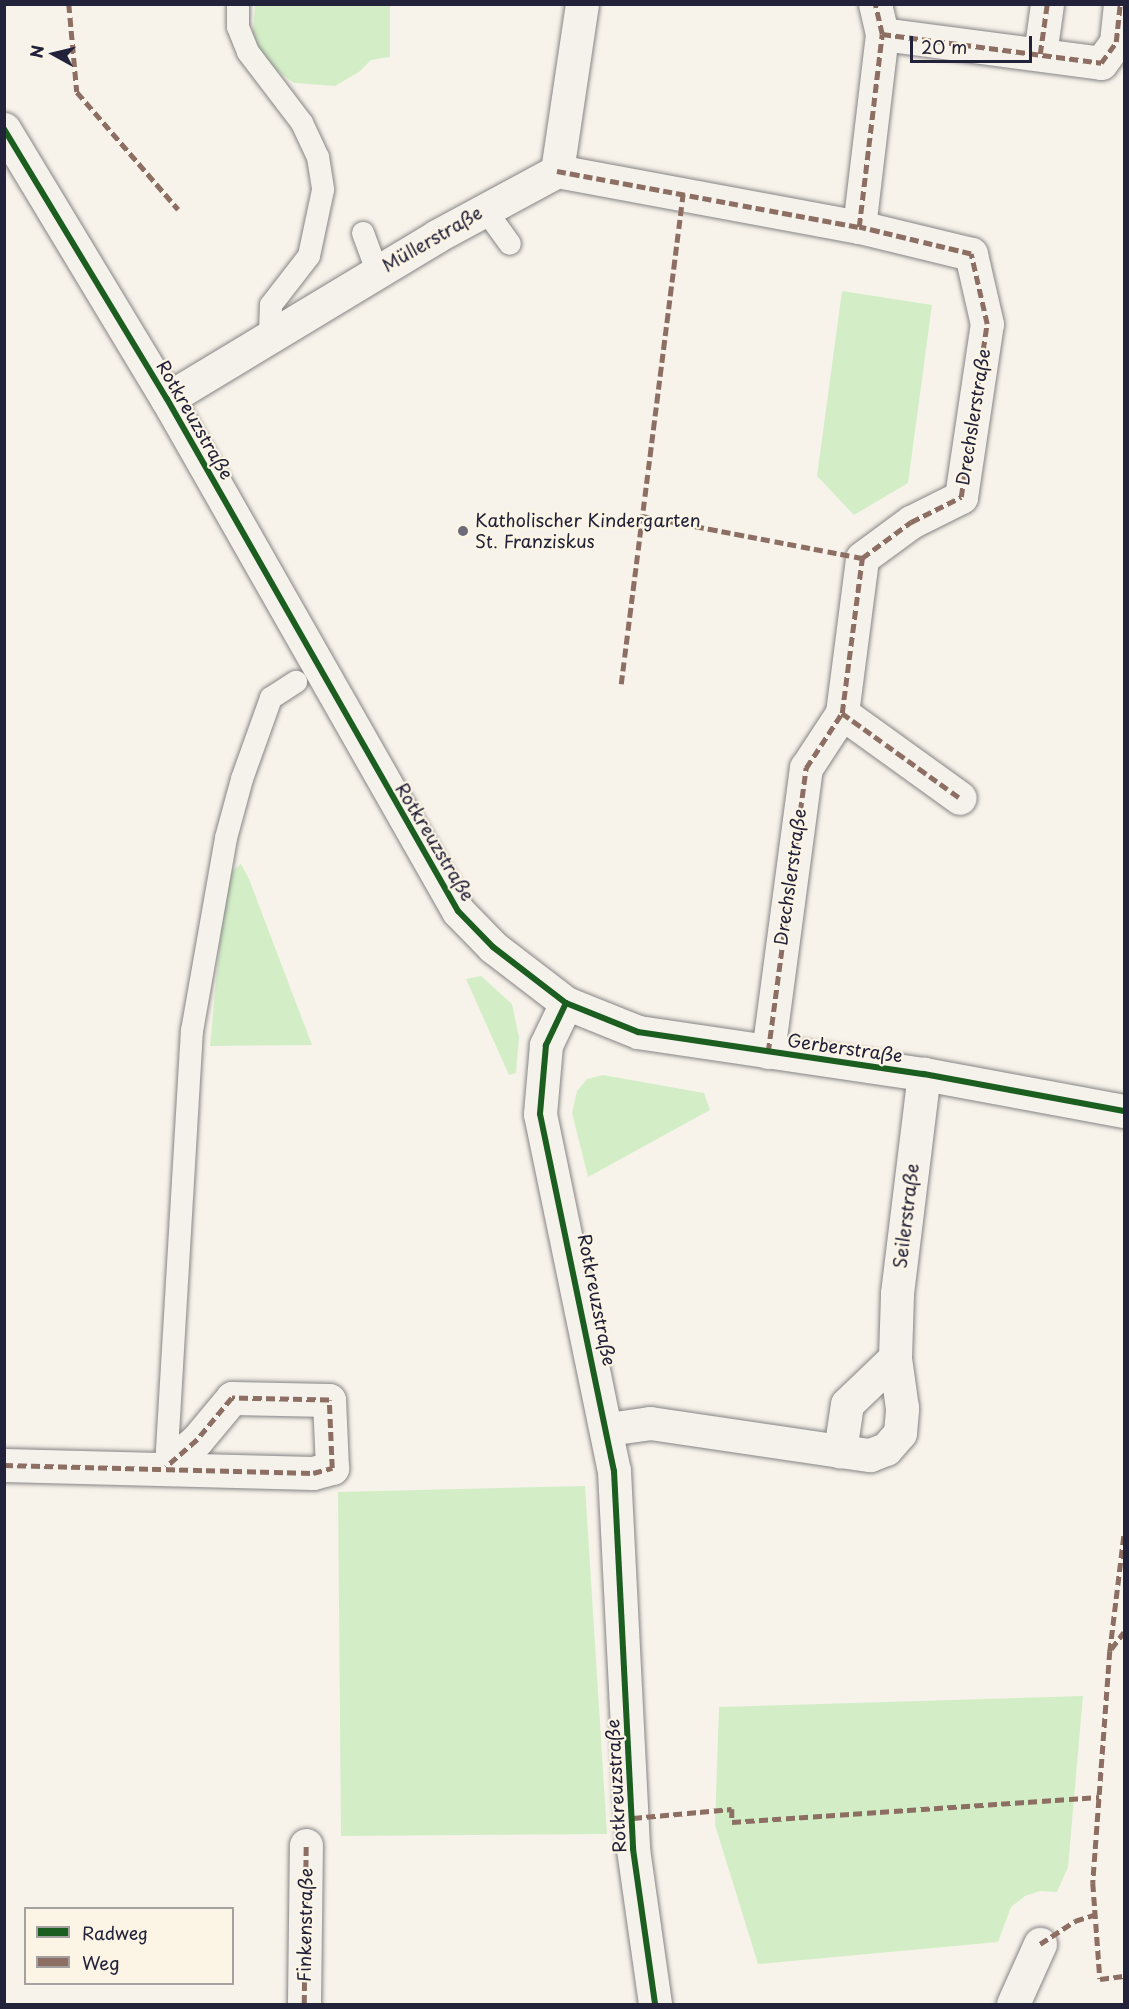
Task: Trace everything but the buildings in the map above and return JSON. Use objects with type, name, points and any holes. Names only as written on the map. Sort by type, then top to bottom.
[{"type":"street","points":[[557,171],[582,4]]},
{"type":"street","points":[[1040,54],[1047,4]]},
{"type":"street","points":[[859,227],[878,19],[1040,54],[1101,63],[1116,42],[1120,4]]},
{"type":"street","name":"Rotkreuzstraße","points":[[4,129],[166,399],[458,911],[493,947],[566,1003],[546,1045],[540,1114],[608,1429],[615,1483],[633,1849],[655,2004]]},
{"type":"street","name":"Müllerstraße","points":[[166,399],[484,208],[557,171]]},
{"type":"street","name":"Drechslerstraße","points":[[557,171],[859,227],[971,254],[987,324],[961,497],[911,522],[862,558],[842,713],[806,768],[768,1052]]},
{"type":"street","points":[[842,713],[960,798]]},
{"type":"street","name":"Gerberstraße","points":[[566,1003],[638,1032],[924,1074],[1125,1111]]},
{"type":"street","name":"Seilerstraße","points":[[608,1429],[650,1423],[870,1455],[886,1449],[900,1433],[902,1408],[895,1358],[897,1293],[924,1074]]},
{"type":"street","points":[[840,1450],[847,1404],[895,1358]]},
{"type":"street","points":[[4,1465],[166,1467],[291,1474],[332,1468],[329,1400],[232,1398],[197,1440],[166,1467]]},
{"type":"street","name":"Finkenstraße","points":[[304,2004],[306,1845]]},
{"type":"street","points":[[1013,2004],[1040,1944]]},
{"type":"lane","points":[[238,4],[238,27],[248,52],[302,123],[318,157],[323,190],[309,256],[271,305],[270,336]]},
{"type":"lane","points":[[484,208],[510,244]]},
{"type":"lane","points":[[363,233],[377,271]]},
{"type":"lane","points":[[166,1467],[192,1031],[226,838],[242,779],[271,698],[296,682]]},
{"type":"green space","points":[[255,5],[390,5],[390,57],[371,60],[359,72],[335,86],[294,83],[271,66],[252,45]]},
{"type":"green space","points":[[842,291],[932,305],[908,483],[854,515],[817,476]]},
{"type":"green space","points":[[241,864],[249,879],[312,1045],[210,1046],[225,885],[231,872]]},
{"type":"green space","points":[[481,976],[512,1004],[519,1037],[516,1073],[509,1075],[466,979]]},
{"type":"green space","points":[[603,1075],[704,1093],[710,1110],[588,1177],[572,1113],[577,1091],[587,1079]]},
{"type":"green space","points":[[585,1486],[607,1834],[341,1836],[338,1492]]},
{"type":"green space","points":[[1083,1696],[1068,1867],[1057,1892],[1040,1891],[1025,1896],[1011,1907],[998,1942],[758,1964],[715,1825],[719,1707]]},
{"type":"marked path","points":[[69,4],[77,92],[178,209]]},
{"type":"marked path","points":[[768,1052],[806,768],[842,713],[862,558],[911,522],[961,497],[987,324],[971,254],[859,227],[882,34],[875,4]]},
{"type":"marked path","points":[[1040,54],[1047,4]]},
{"type":"marked path","points":[[882,34],[1101,63],[1116,42],[1120,4]]},
{"type":"marked path","points":[[557,171],[859,227]]},
{"type":"marked path","points":[[621,684],[683,194]]},
{"type":"marked path","points":[[642,516],[862,558]]},
{"type":"marked path","points":[[842,713],[960,798]]},
{"type":"marked path","points":[[4,1465],[313,1473],[332,1468],[329,1400],[232,1398],[197,1440],[166,1467]]},
{"type":"marked path","points":[[1124,1536],[1110,1651],[1093,1883],[1100,1979],[1124,1976]]},
{"type":"marked path","points":[[1111,1649],[1124,1632]]},
{"type":"marked path","points":[[633,1818],[732,1809],[732,1822],[1099,1797]]},
{"type":"marked path","points":[[304,2004],[306,1845]]},
{"type":"marked path","points":[[1040,1944],[1075,1921],[1094,1915]]},
{"type":"cycle path","points":[[4,129],[167,399],[458,911],[493,947],[566,1003],[638,1032],[924,1074],[1124,1111]]},
{"type":"cycle path","points":[[566,1003],[546,1045],[540,1114],[614,1471],[633,1849],[655,2004]]},
{"type":"place","name":"Katholischer Kindergarten St. Franziskus","points":[[463,531]]}]
